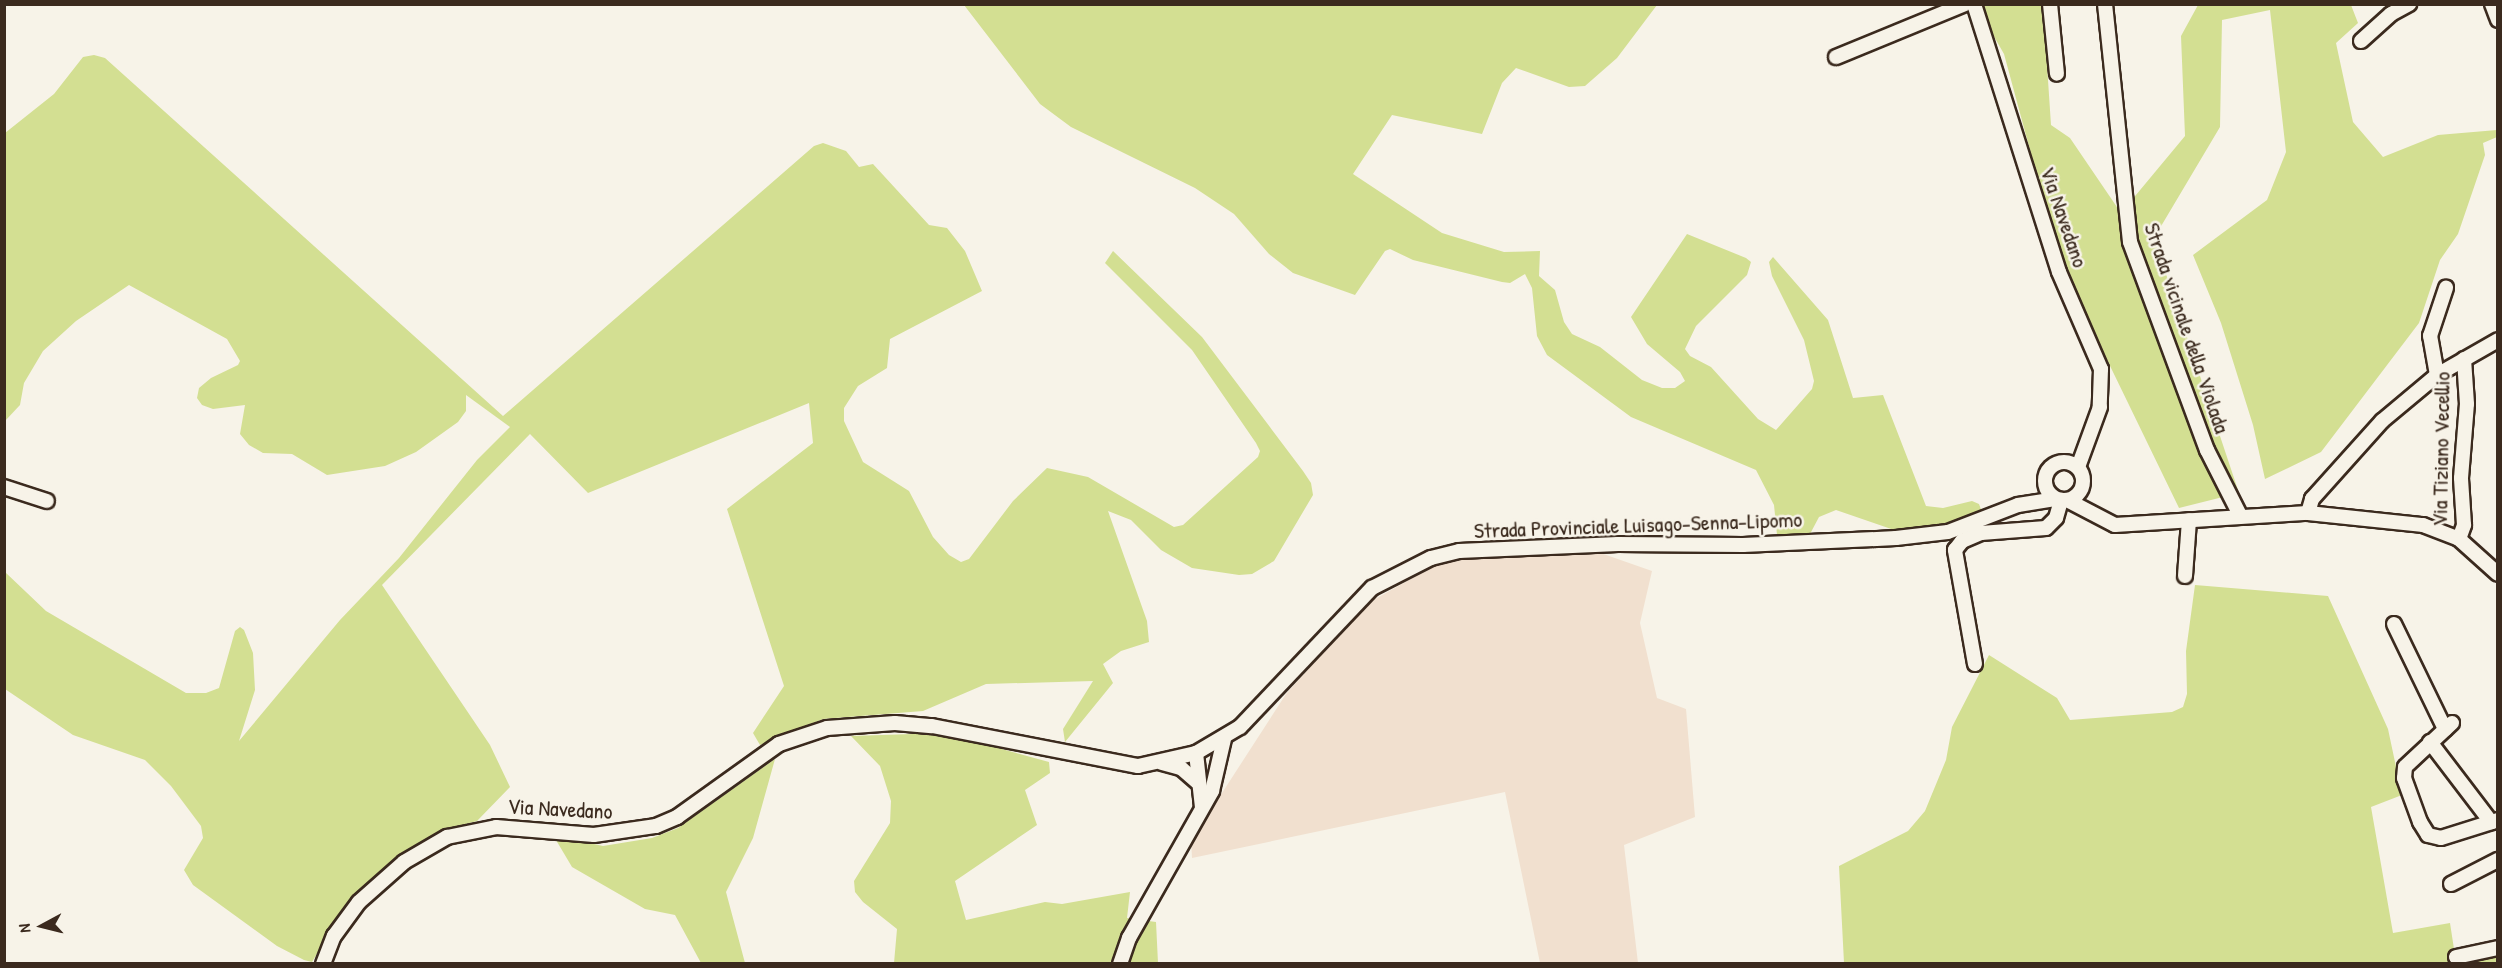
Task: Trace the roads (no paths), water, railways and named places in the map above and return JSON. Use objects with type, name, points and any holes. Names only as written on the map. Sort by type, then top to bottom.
[{"type":"street","points":[[1836,57],[1965,4]]},
{"type":"street","name":"Via Navedano","points":[[1974,4],[2059,272],[2101,369],[2100,407],[2086,439],[2078,467]]},
{"type":"street","points":[[2050,4],[2057,74]]},
{"type":"street","name":"Strada vicinale della Violada","points":[[2105,4],[2130,242],[2207,450],[2240,515]]},
{"type":"street","points":[[2361,41],[2389,9],[2409,4]]},
{"type":"street","points":[[2492,4],[2498,20]]},
{"type":"street","points":[[2437,375],[2430,336],[2446,288]]},
{"type":"street","points":[[2308,513],[2312,499],[2382,421],[2437,375],[2498,340]]},
{"type":"street","name":"Via Tiziano Vecellio","points":[[2459,538],[2464,525],[2461,478],[2467,404],[2464,359]]},
{"type":"street","name":"Via Navedano","points":[[2064,461],[2086,439]]},
{"type":"street","points":[[2089,510],[2078,467],[2064,461],[2050,467],[2045,485],[2061,500],[2089,510],[2115,525],[2240,515],[2308,513],[2423,525],[2459,538],[2498,574]]},
{"type":"street","name":"Strada Provinciale Luisago-Senna-Lipomo","points":[[2018,505],[2045,485]]},
{"type":"street","points":[[4,487],[46,501]]},
{"type":"street","points":[[1975,664],[1954,550],[1962,541],[1981,533],[2046,528],[2056,518],[2061,500],[2082,488]]},
{"type":"street","name":"Strada Provinciale Luisago-Senna-Lipomo","points":[[1160,763],[1196,753],[1240,728],[1294,666],[1372,588],[1431,558],[1459,551],[1896,538],[1948,532],[2018,505],[2061,500]]},
{"type":"street","points":[[2185,576],[2189,520]]},
{"type":"street","points":[[2394,624],[2449,726],[2430,742],[2410,759],[2404,778],[2428,836],[2440,838],[2494,821],[2430,742]]},
{"type":"street","name":"Via Navedano","points":[[324,963],[334,936],[359,902],[404,862],[447,837],[512,826],[594,835],[636,832],[677,817],[779,744],[802,734],[852,724],[932,726],[1113,763],[1138,766],[1160,763]]},
{"type":"street","points":[[1120,963],[1129,938],[1212,791],[1224,739]]},
{"type":"street","points":[[1196,753],[1215,773]]},
{"type":"street","points":[[1196,753],[1197,782],[1203,795],[1201,814]]},
{"type":"street","points":[[1160,763],[1181,768],[1197,782]]},
{"type":"street","points":[[2451,884],[2498,860]]},
{"type":"street","points":[[2456,957],[2498,948]]}]
